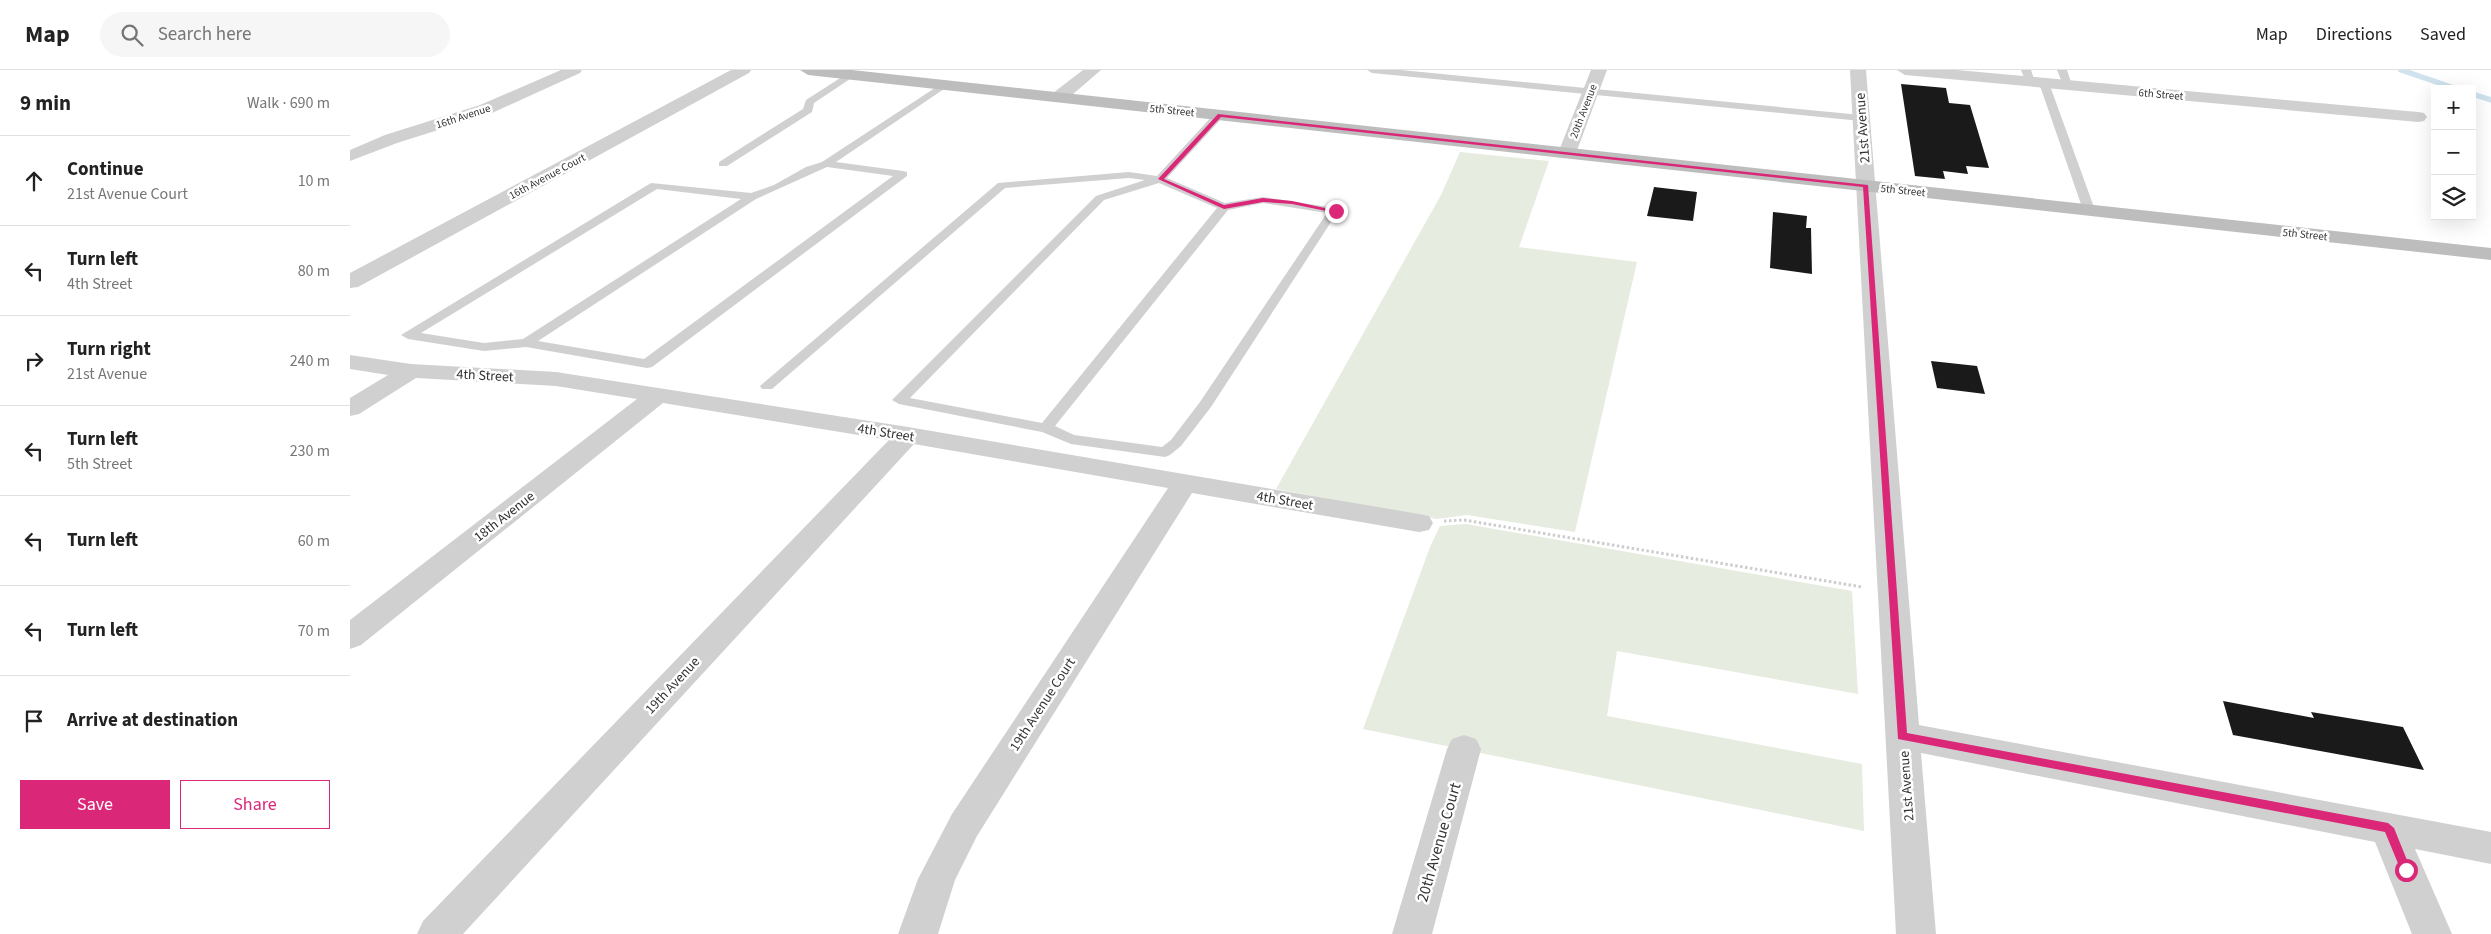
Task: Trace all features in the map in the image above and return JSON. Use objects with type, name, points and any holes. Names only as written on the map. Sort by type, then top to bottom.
[{"type":"main road","name":"5th Street","points":[[808,70],[2491,254]]},
{"type":"street","name":"16th Avenue","points":[[350,156],[391,139],[486,109],[574,70]]},
{"type":"street","name":"16th Avenue Court","points":[[350,282],[743,70]]},
{"type":"street","points":[[1060,97],[1093,70]]},
{"type":"street","name":"20th Avenue","points":[[1567,153],[1600,70]]},
{"type":"street","name":"21st Avenue","points":[[1858,70],[1916,934]]},
{"type":"street","name":"6th Street","points":[[1905,70],[2033,78],[2065,78],[2418,117]]},
{"type":"street","name":"4th Street","points":[[350,362],[411,371],[556,379],[658,394],[1419,523]]},
{"type":"street","points":[[350,409],[411,371]]},
{"type":"street","name":"18th Avenue","points":[[350,637],[658,394]]},
{"type":"street","name":"19th Avenue","points":[[437,934],[908,435]]},
{"type":"street","name":"19th Avenue Court","points":[[918,934],[924,909],[936,878],[990,786],[1185,483]]},
{"type":"street","points":[[1902,736],[2491,848]]},
{"type":"street","name":"20th Avenue Court","points":[[1412,934],[1464,749]]},
{"type":"street","points":[[2388,828],[2432,934]]},
{"type":"lane","points":[[1372,70],[1861,118]]},
{"type":"lane","points":[[723,164],[808,110],[809,102],[851,75]]},
{"type":"lane","points":[[2033,78],[2089,210]]},
{"type":"lane","points":[[526,343],[752,197],[778,187],[810,169],[826,164],[944,84]]},
{"type":"lane","points":[[767,386],[1002,185],[1129,175],[1160,179],[1224,207],[1263,200],[1292,202],[1336,211],[1327,220],[1206,404],[1176,443],[1165,452],[1071,440],[1046,428],[899,400],[1100,198],[1160,179],[1219,115]]},
{"type":"lane","points":[[752,197],[654,185],[408,335],[484,347],[526,343],[647,364],[903,174],[826,164]]},
{"type":"lane","points":[[1046,428],[1224,207]]},
{"type":"path","points":[[1419,523],[1464,520],[1865,588]]},
{"type":"shaded area","points":[[1460,152],[1549,161],[1519,247],[1637,262],[1575,532],[1467,515],[1437,519],[1276,489],[1441,195]]},
{"type":"shaded area","points":[[1466,524],[1852,591],[1858,694],[1617,651],[1607,716],[1862,764],[1864,831],[1363,729],[1430,547],[1440,526]]},
{"type":"building","points":[[1901,84],[1946,88],[1949,103],[1970,105],[1989,168],[1966,166],[1968,174],[1943,171],[1945,179],[1915,176]]},
{"type":"building","points":[[1654,187],[1697,192],[1693,221],[1647,216]]},
{"type":"building","points":[[1773,212],[1807,216],[1806,228],[1811,228],[1812,274],[1770,268]]},
{"type":"building","points":[[1931,361],[1977,366],[1985,394],[1937,388]]},
{"type":"building","points":[[2223,701],[2314,718],[2311,712],[2403,727],[2424,770],[2233,735]]},
{"type":"waterway","points":[[2401,70],[2445,85]]},
{"type":"waterway","points":[[2476,95],[2491,100]]},
{"type":"route","points":[[1336,211],[1292,202],[1263,200],[1224,207],[1160,179],[1219,115],[1866,186],[1866,210],[1902,736],[2388,828],[2406,870]]}]
